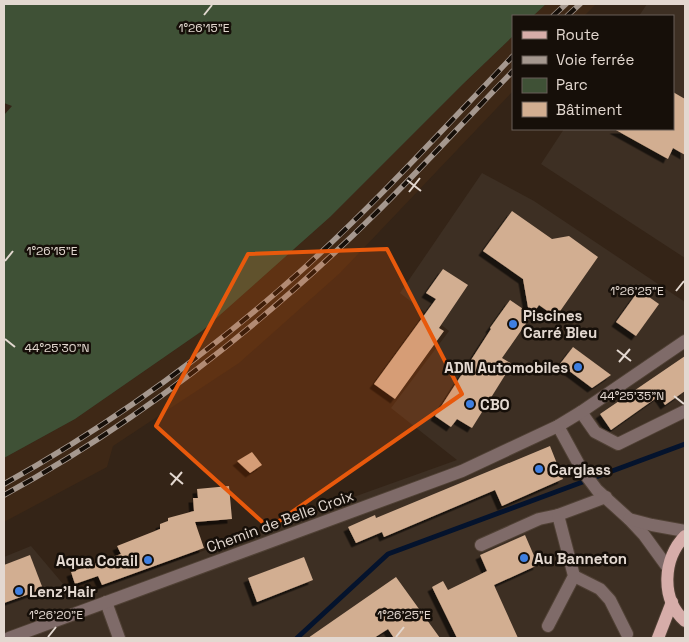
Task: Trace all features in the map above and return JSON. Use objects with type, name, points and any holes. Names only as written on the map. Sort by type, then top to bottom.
[{"type":"main road","points":[[685,536],[672,554],[668,568],[667,585],[672,602],[681,618],[685,621]]},
{"type":"main road","points":[[658,638],[672,602]]},
{"type":"street","name":"Chemin de Belle Croix","points":[[9,638],[462,470],[558,426],[685,341]]},
{"type":"street","points":[[581,412],[595,432],[618,444],[685,411]]},
{"type":"street","points":[[558,426],[582,470],[644,535],[668,568]]},
{"type":"street","points":[[481,545],[539,519],[558,515],[602,493]]},
{"type":"street","points":[[548,626],[574,576],[558,515]]},
{"type":"street","points":[[629,519],[685,531]]},
{"type":"street","points":[[574,576],[600,590],[610,600],[627,634]]},
{"type":"street","points":[[106,602],[119,638]]},
{"type":"highlighted area","points":[[387,249],[462,394],[269,528],[156,426],[248,254]]},
{"type":"shaded area","points":[[546,4],[596,4],[585,15],[534,15]]},
{"type":"shaded area","points":[[647,4],[685,4],[685,258],[541,164],[563,130],[674,130],[674,15],[640,15]]},
{"type":"shaded area","points":[[512,37],[512,92],[340,273],[239,363],[113,446],[107,467],[4,522],[4,458],[75,419],[202,331],[330,217]]},
{"type":"shaded area","points":[[482,173],[534,201],[685,302],[685,638],[4,638],[4,557],[31,546],[74,597],[457,460],[391,408],[449,331],[400,293]]},
{"type":"green space","points":[[4,4],[546,4],[534,15],[512,15],[512,37],[330,217],[202,331],[75,419],[4,458],[4,115],[12,106],[4,103]]},
{"type":"building","points":[[674,93],[685,99],[685,155],[673,148],[668,159],[616,130],[674,130]]},
{"type":"building","points":[[512,211],[552,239],[569,236],[598,257],[556,317],[539,305],[502,358],[512,364],[472,428],[457,419],[451,427],[435,416],[490,328],[510,300],[529,313],[523,279],[483,251]]},
{"type":"building","points":[[443,269],[468,285],[439,328],[444,331],[395,399],[374,384],[436,299],[426,293]]},
{"type":"building","points":[[639,290],[659,304],[636,336],[616,322]]},
{"type":"building","points":[[573,347],[611,375],[592,388],[560,364]]},
{"type":"building","points":[[685,356],[685,391],[665,405],[659,396],[611,430],[600,414]]},
{"type":"building","points":[[550,446],[563,479],[502,506],[495,490],[384,537],[382,532],[356,543],[348,527],[375,515],[376,518]]},
{"type":"building","points":[[252,452],[262,465],[250,473],[237,461]]},
{"type":"building","points":[[229,486],[232,519],[195,522],[204,548],[102,585],[98,576],[75,584],[71,572],[121,554],[117,546],[160,529],[160,524],[168,521],[168,518],[194,511],[193,498],[198,498],[197,489]]},
{"type":"building","points":[[525,535],[538,565],[494,585],[518,638],[457,638],[432,587],[443,581],[448,590],[487,571],[480,555]]},
{"type":"building","points":[[30,555],[43,589],[4,603],[4,565]]},
{"type":"building","points":[[304,557],[313,580],[257,602],[248,578]]},
{"type":"building","points":[[396,577],[440,638],[394,638],[388,629],[374,638],[308,638]]},
{"type":"waterway","points":[[297,638],[388,554],[685,444]]},
{"type":"railway","points":[[554,15],[566,4]]},
{"type":"railway","points":[[568,15],[580,4]]},
{"type":"railway","points":[[4,484],[83,437],[122,411],[160,385],[233,329],[303,269],[357,218],[512,57]]},
{"type":"railway","points":[[4,495],[104,435],[152,403],[244,332],[332,255],[374,215],[512,72]]},
{"type":"place","name":"Piscines Carré Bleu","points":[[513,324]]},
{"type":"place","name":"ADN Automobiles","points":[[578,367]]},
{"type":"place","name":"CBO","points":[[470,404]]},
{"type":"place","name":"Carglass","points":[[539,469]]},
{"type":"place","name":"Au Banneton","points":[[524,558]]},
{"type":"place","name":"Aqua Corail","points":[[148,560]]},
{"type":"place","name":"Lenz'Hair","points":[[19,591]]}]
